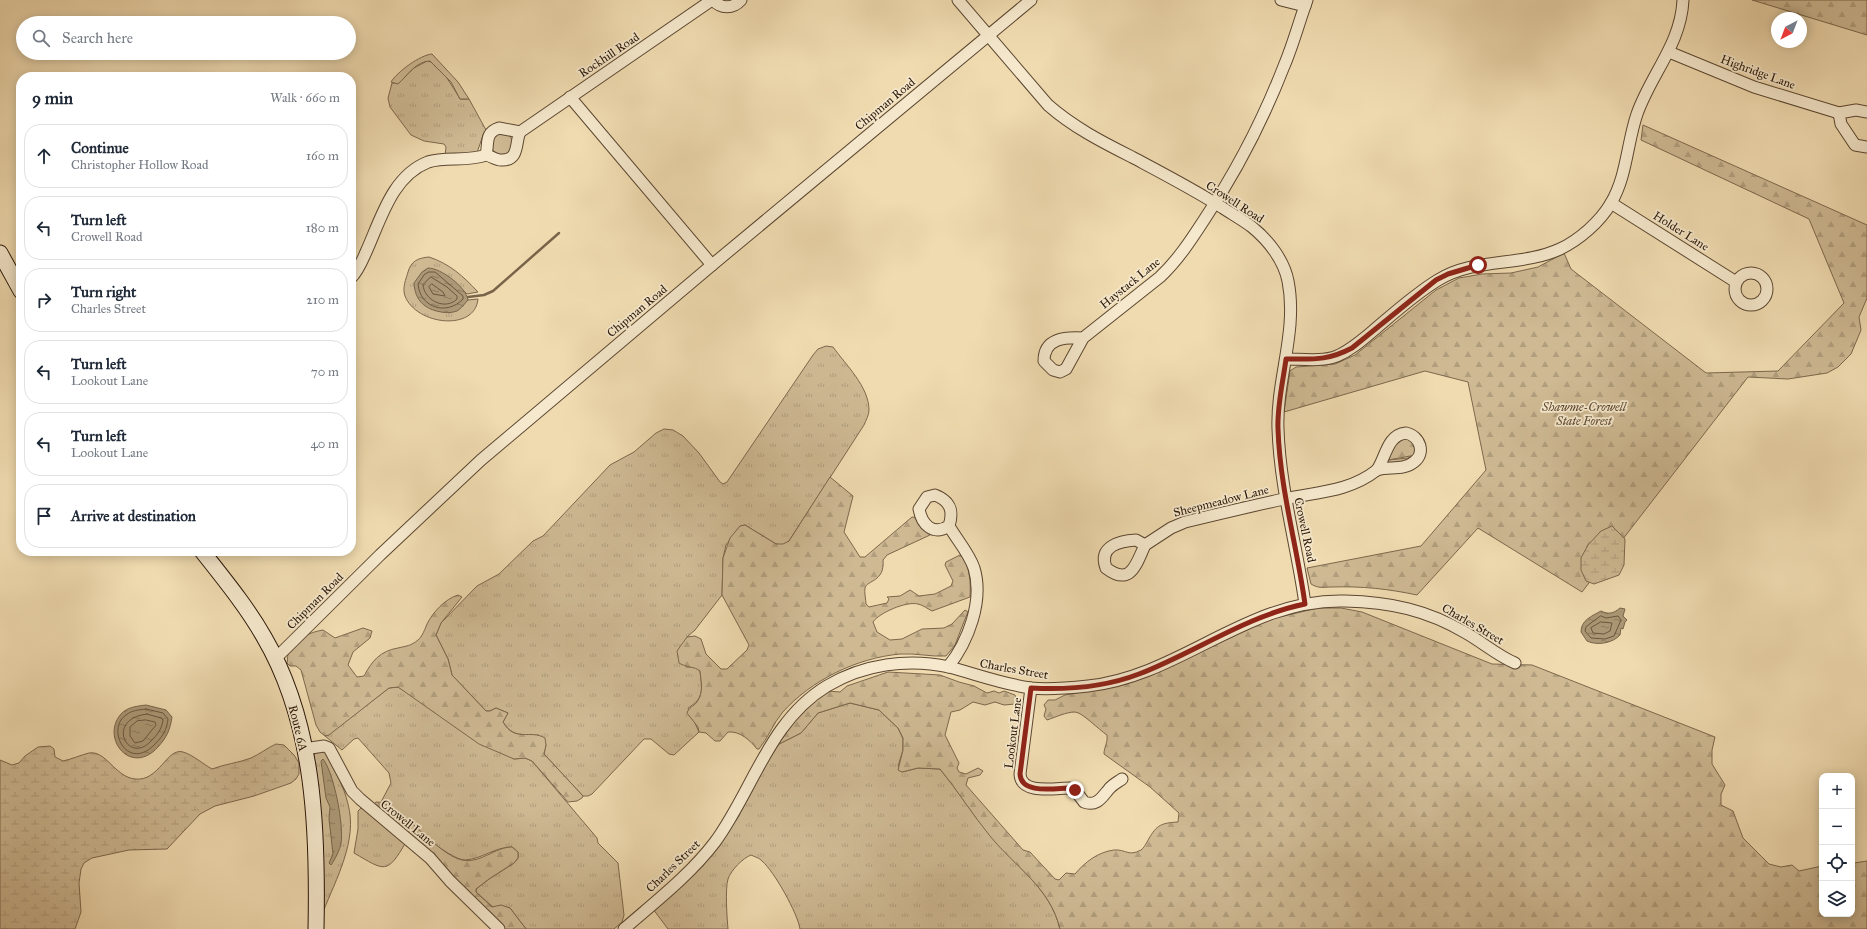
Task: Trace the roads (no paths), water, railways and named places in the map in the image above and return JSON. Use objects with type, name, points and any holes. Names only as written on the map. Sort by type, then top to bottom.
[{"type":"main road","points":[[0,253],[16,282]]},
{"type":"main road","name":"Route 6A","points":[[206,556],[235,594],[260,631],[275,659],[297,716],[313,790],[317,906],[316,929]]},
{"type":"street","name":"Rockhill Road","points":[[520,132],[713,0],[725,7],[735,5],[741,0]]},
{"type":"street","name":"Crowell Road","points":[[958,0],[1048,105],[1062,117],[1097,139],[1172,178],[1251,226],[1266,239],[1282,264],[1288,280],[1291,306],[1278,429],[1284,499],[1299,564],[1305,604]]},
{"type":"street","name":"Chipman Road","points":[[275,659],[380,554],[481,460],[987,35],[1031,0]]},
{"type":"street","points":[[1281,0],[1306,3]]},
{"type":"street","points":[[1286,359],[1326,359],[1337,356],[1352,348],[1436,280],[1448,274],[1478,265],[1529,259],[1560,249],[1581,236],[1598,221],[1612,203],[1624,169],[1637,114],[1651,81],[1669,52],[1680,22],[1683,0]]},
{"type":"street","name":"Haystack Lane","points":[[1083,338],[1172,267],[1215,203],[1257,130],[1284,66],[1306,3]]},
{"type":"street","name":"Highridge Lane","points":[[1669,52],[1754,87],[1839,113],[1856,110],[1867,112]]},
{"type":"street","points":[[570,97],[712,265]]},
{"type":"street","points":[[1839,113],[1841,124],[1855,145],[1867,147]]},
{"type":"street","points":[[486,156],[487,140],[491,132],[504,128],[514,132],[520,132]]},
{"type":"street","points":[[356,272],[392,195],[409,173],[430,162],[486,156],[501,160],[510,158],[516,151],[517,137],[520,132]]},
{"type":"street","name":"Holder Lane","points":[[1612,203],[1736,282]]},
{"type":"street","name":"Sheepmeadow Lane","points":[[1145,545],[1171,528],[1184,522],[1284,499],[1352,486],[1377,470]]},
{"type":"street","points":[[948,667],[956,657],[967,634],[977,596],[977,583],[974,568],[965,550],[949,526]]},
{"type":"street","name":"Charles Street","points":[[624,929],[678,882],[700,860],[713,844],[729,822],[774,738],[783,725],[804,704],[825,687],[842,678],[880,665],[920,664],[948,667],[983,678],[1031,688],[1056,689],[1092,686],[1129,677],[1213,640],[1252,620],[1278,610],[1328,601],[1389,604],[1426,613],[1465,632],[1515,663]]},
{"type":"street","name":"Lookout Lane","points":[[1031,688],[1020,774],[1022,782],[1025,785],[1034,788],[1070,788],[1075,790],[1084,802],[1093,803],[1101,800],[1110,787],[1122,779]]},
{"type":"street","name":"Crowell Lane","points":[[304,749],[324,746],[329,748],[352,790],[360,799],[430,858],[450,881],[499,929]]},
{"type":"water","points":[[428,268],[446,275],[463,290],[468,300],[455,312],[449,313],[435,311],[425,306],[418,299],[414,283],[422,272]]},
{"type":"water","points":[[1620,608],[1625,609],[1623,616],[1627,620],[1623,629],[1621,628],[1620,635],[1617,638],[1605,643],[1591,643],[1587,641],[1581,632],[1581,628],[1585,621],[1601,611],[1611,613]]},
{"type":"water","points":[[146,705],[166,710],[172,717],[169,730],[166,737],[158,747],[148,755],[138,758],[129,756],[122,751],[116,743],[114,734],[115,724],[121,714],[126,710],[133,707]]},
{"type":"water","points":[[323,759],[331,776],[334,787],[340,812],[342,835],[340,846],[331,865],[329,863],[333,854],[329,819],[330,807],[326,798],[321,761]]},
{"type":"waterway","points":[[468,297],[484,295],[493,291],[559,233]]},
{"type":"park label","name":"Shawme-Crowell State Forest","points":[[1584,414]]}]
